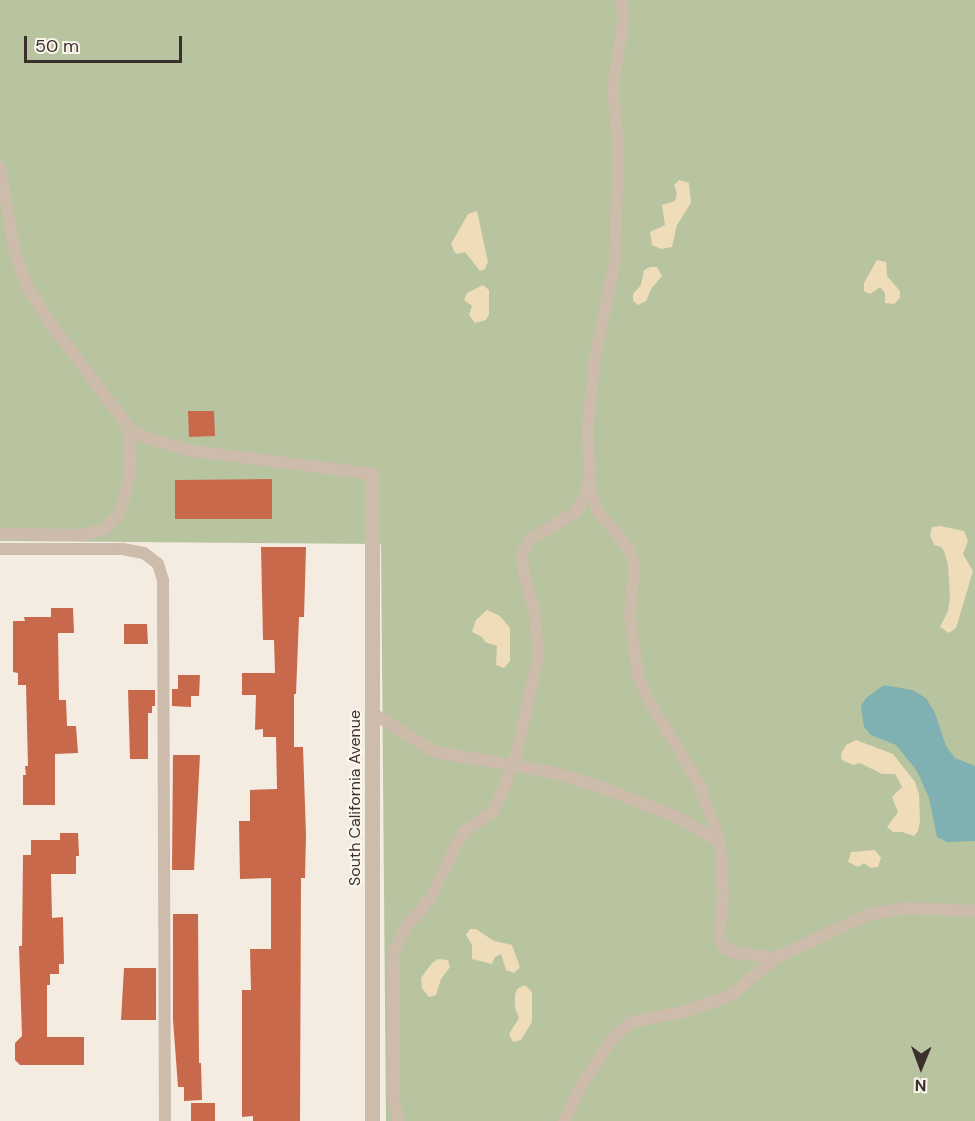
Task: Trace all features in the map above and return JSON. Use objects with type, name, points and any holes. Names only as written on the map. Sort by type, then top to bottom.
[{"type":"street","name":"South California Avenue","points":[[372,474],[374,714],[372,1121]]},
{"type":"lane","points":[[398,1121],[394,1100],[394,951],[407,926],[431,897],[465,831],[492,812],[513,765],[538,658],[535,612],[524,573],[522,553],[530,539],[575,513],[586,496],[589,483],[588,425],[595,356],[615,262],[618,146],[614,87],[623,22],[622,0]]},
{"type":"lane","points":[[0,167],[15,253],[26,284],[54,327],[128,428],[147,438],[187,450],[372,474]]},
{"type":"lane","points":[[0,534],[82,536],[95,533],[110,525],[117,517],[126,491],[130,448],[128,428]]},
{"type":"lane","points":[[589,483],[597,510],[629,549],[634,565],[630,616],[638,676],[649,701],[699,784],[720,842],[723,897],[719,938],[723,946],[732,952],[775,958]]},
{"type":"lane","points":[[0,549],[123,549],[144,553],[158,564],[163,580],[165,1121]]},
{"type":"lane","points":[[374,714],[435,752],[463,759],[551,772],[636,799],[677,817],[720,842]]},
{"type":"lane","points":[[564,1121],[584,1081],[622,1029],[639,1019],[683,1012],[721,999],[734,993],[775,958],[868,914],[906,908],[975,911]]},
{"type":"green space","points":[[0,0],[975,0],[975,1121],[386,1121],[381,544],[0,541]]},
{"type":"sand","points":[[679,180],[689,183],[691,203],[677,225],[672,247],[661,249],[652,245],[650,232],[665,225],[662,205],[675,201],[677,194],[674,185]]},
{"type":"sand","points":[[477,211],[488,262],[485,269],[480,271],[465,252],[457,254],[451,244],[468,214]]},
{"type":"sand","points":[[877,260],[886,262],[887,276],[900,291],[900,298],[894,304],[885,303],[885,293],[880,287],[870,294],[864,291],[864,283]]},
{"type":"sand","points":[[657,267],[662,276],[651,289],[646,301],[638,305],[633,301],[633,294],[641,285],[644,270]]},
{"type":"sand","points":[[483,285],[489,290],[489,314],[486,320],[475,323],[469,315],[472,306],[464,300],[467,293]]},
{"type":"sand","points":[[940,526],[964,531],[968,541],[963,554],[973,571],[956,628],[949,633],[940,627],[948,611],[950,597],[948,565],[944,551],[941,547],[934,545],[930,535],[932,527]]},
{"type":"sand","points":[[487,610],[500,616],[510,628],[510,661],[504,668],[496,665],[497,646],[485,642],[482,637],[472,632],[476,620]]},
{"type":"sand","points":[[856,740],[893,754],[915,782],[919,794],[920,821],[918,831],[914,836],[893,832],[887,827],[898,812],[892,797],[902,787],[895,774],[882,774],[860,763],[853,765],[842,760],[841,754],[846,745]]},
{"type":"sand","points":[[875,850],[881,858],[878,867],[871,868],[864,863],[858,867],[848,862],[851,852]]},
{"type":"sand","points":[[470,929],[476,929],[494,941],[512,945],[520,967],[514,973],[506,970],[501,954],[495,957],[492,964],[472,959],[472,945],[466,935]]},
{"type":"sand","points":[[438,959],[448,960],[450,967],[441,979],[436,995],[429,997],[422,988],[421,978],[432,963]]},
{"type":"sand","points":[[525,985],[532,992],[532,1022],[521,1040],[513,1042],[509,1034],[519,1018],[515,1008],[515,995],[517,989]]},
{"type":"water","points":[[884,685],[912,690],[926,698],[935,713],[946,746],[955,758],[975,766],[975,841],[947,842],[937,837],[929,798],[917,771],[896,745],[871,735],[864,727],[861,706],[866,698]]},
{"type":"building","points":[[188,411],[214,411],[215,436],[189,437]]},
{"type":"building","points":[[272,479],[272,519],[175,519],[175,480]]},
{"type":"building","points":[[261,547],[306,547],[304,617],[299,617],[296,694],[294,694],[294,747],[303,747],[306,835],[305,878],[301,878],[300,1121],[253,1121],[253,1116],[242,1117],[242,990],[251,990],[250,949],[271,949],[271,878],[240,879],[239,821],[250,821],[250,790],[277,789],[276,737],[263,737],[263,729],[255,730],[256,695],[242,695],[242,673],[275,673],[274,640],[263,640]]},
{"type":"building","points":[[51,608],[73,608],[74,633],[58,633],[59,700],[66,700],[67,726],[76,726],[78,753],[55,754],[55,805],[23,805],[23,775],[26,775],[25,766],[28,766],[26,685],[18,685],[18,673],[13,672],[13,621],[25,621],[24,617],[51,617]]},
{"type":"building","points":[[124,624],[147,624],[148,644],[124,644]]},
{"type":"building","points":[[178,675],[200,675],[199,696],[191,696],[191,707],[172,706],[172,689],[178,689]]},
{"type":"building","points":[[128,690],[155,690],[155,706],[152,706],[152,713],[148,713],[148,759],[130,759]]},
{"type":"building","points":[[173,755],[200,755],[194,870],[172,870]]},
{"type":"building","points":[[60,833],[78,833],[79,856],[76,856],[76,874],[51,874],[52,918],[63,917],[64,964],[59,964],[59,974],[50,974],[50,985],[47,985],[47,1037],[84,1037],[84,1065],[20,1065],[15,1060],[15,1043],[22,1036],[19,946],[22,946],[23,855],[31,855],[31,840],[60,840]]},
{"type":"building","points":[[173,914],[198,914],[199,1063],[201,1063],[202,1100],[184,1101],[184,1087],[178,1087],[173,1020]]},
{"type":"building","points":[[124,968],[156,968],[156,1020],[121,1020]]},
{"type":"building","points":[[191,1103],[215,1103],[215,1121],[191,1121]]}]
